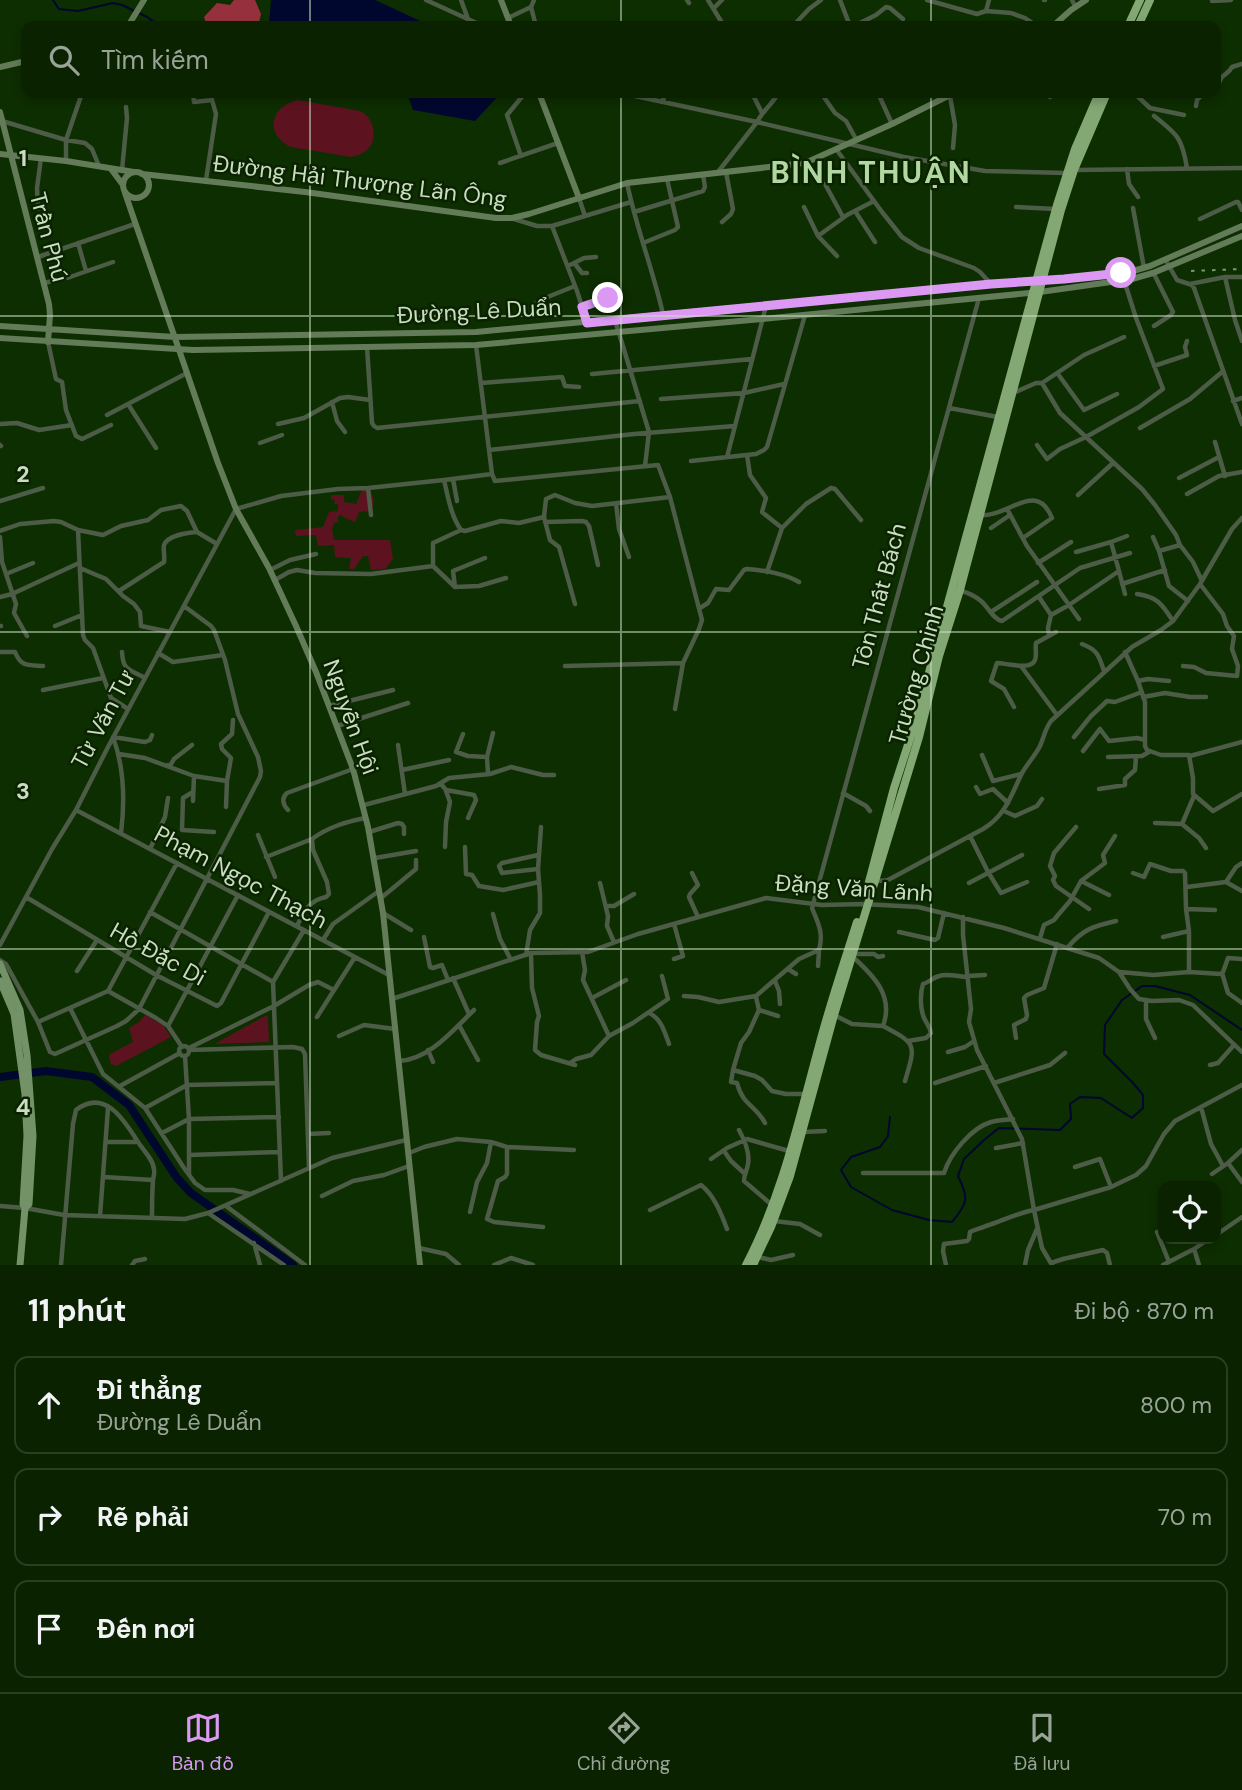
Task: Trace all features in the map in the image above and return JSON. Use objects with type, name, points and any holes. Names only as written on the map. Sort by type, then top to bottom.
[{"type":"highway","points":[[1130,0],[1132,21]]},
{"type":"highway","points":[[1133,21],[1140,0]]},
{"type":"highway","points":[[1135,21],[1150,0]]},
{"type":"highway","name":"Trường Chinh","points":[[873,878],[894,788],[921,702],[1071,172],[1097,98]]},
{"type":"highway","name":"Trường Chinh","points":[[1040,281],[1056,209],[1105,98]]},
{"type":"highway","name":"Trường Chinh","points":[[755,1261],[790,1176],[803,1132],[806,1104],[820,1042],[919,737],[939,656],[960,590],[1002,419],[1013,394],[1037,292]]},
{"type":"highway","name":"Trường Chinh","points":[[746,1265],[772,1205],[806,1104],[853,955],[865,904]]},
{"type":"main road","points":[[0,962],[20,1010],[28,1094],[25,1208],[20,1265]]},
{"type":"main road","points":[[0,981],[14,1014],[24,1057]]},
{"type":"street","points":[[132,21],[145,0]]},
{"type":"street","points":[[426,0],[472,21]]},
{"type":"street","points":[[461,0],[468,19]]},
{"type":"street","points":[[502,0],[509,21]]},
{"type":"street","points":[[534,0],[531,8],[535,21]]},
{"type":"street","points":[[708,0],[721,21]]},
{"type":"street","points":[[714,8],[722,0]]},
{"type":"street","points":[[797,21],[821,0]]},
{"type":"street","points":[[840,0],[850,21]]},
{"type":"street","points":[[927,0],[977,14],[986,11],[1005,12],[1028,21]]},
{"type":"street","points":[[986,11],[989,0]]},
{"type":"street","points":[[1058,21],[1074,3],[1086,0]]},
{"type":"street","points":[[1212,2],[1231,0]]},
{"type":"street","points":[[863,21],[886,7],[903,19]]},
{"type":"street","points":[[508,18],[531,8]]},
{"type":"street","points":[[0,67],[21,62]]},
{"type":"street","points":[[1221,80],[1232,67],[1242,64]]},
{"type":"street","points":[[66,161],[66,140],[80,98]]},
{"type":"street","points":[[194,98],[194,102],[212,100],[216,114],[206,180]]},
{"type":"street","points":[[522,98],[507,115],[522,156]]},
{"type":"street","points":[[540,98],[585,216]]},
{"type":"street","points":[[645,98],[904,157],[985,171],[1242,168]]},
{"type":"street","points":[[663,98],[664,102]]},
{"type":"street","points":[[754,98],[762,113]]},
{"type":"street","points":[[722,222],[733,209],[722,172],[775,98]]},
{"type":"street","points":[[824,98],[835,113],[846,121],[856,139]]},
{"type":"street","points":[[880,98],[892,124]]},
{"type":"street","name":"Đường Hải Thượng Lãn Ông","points":[[142,174],[512,218],[626,183],[801,164],[943,98]]},
{"type":"street","points":[[951,98],[955,132],[953,148]]},
{"type":"street","points":[[1139,98],[1150,108],[1184,115]]},
{"type":"street","points":[[1196,106],[1199,98]]},
{"type":"street","points":[[122,171],[126,107]]},
{"type":"street","name":"Trần Phú","points":[[0,113],[44,283],[49,308],[48,342]]},
{"type":"street","points":[[1154,116],[1180,139],[1187,168]]},
{"type":"street","points":[[1,121],[85,143],[96,156],[99,167]]},
{"type":"street","points":[[500,163],[558,143]]},
{"type":"street","points":[[836,149],[896,230],[909,242],[974,268],[991,284]]},
{"type":"street","points":[[0,154],[66,161],[142,174],[148,179],[146,194],[135,199],[128,196],[111,169]]},
{"type":"street","points":[[38,209],[41,158]]},
{"type":"street","points":[[1127,169],[1129,184],[1138,197]]},
{"type":"street","points":[[123,185],[127,177],[134,172]]},
{"type":"street","points":[[634,212],[704,190],[702,174]]},
{"type":"street","points":[[132,213],[161,175]]},
{"type":"street","points":[[643,243],[678,227],[666,178]]},
{"type":"street","points":[[626,183],[663,315]]},
{"type":"street","points":[[825,184],[843,218]]},
{"type":"street","name":"Nguyễn Hội","points":[[125,193],[218,463],[236,509],[275,580],[316,672],[353,769],[363,805],[383,914],[420,1265]]},
{"type":"street","points":[[818,236],[874,201]]},
{"type":"street","points":[[512,218],[537,226],[552,226],[631,202]]},
{"type":"street","points":[[1200,219],[1236,202],[1242,210]]},
{"type":"street","points":[[1016,206],[1056,209]]},
{"type":"street","points":[[804,207],[818,236],[837,257]]},
{"type":"street","points":[[1133,208],[1149,269],[1173,312],[1154,326]]},
{"type":"street","points":[[855,211],[875,242]]},
{"type":"street","points":[[38,257],[135,224]]},
{"type":"street","points":[[552,226],[587,323]]},
{"type":"street","name":"Đường Lê Duẩn","points":[[0,338],[179,349],[476,345],[1037,292],[1136,279],[1165,259],[1242,226]]},
{"type":"street","name":"Đường Lê Duẩn","points":[[0,326],[175,337],[476,332],[1121,273],[1168,267],[1242,236]]},
{"type":"street","points":[[78,243],[86,271]]},
{"type":"street","points":[[568,266],[584,258],[596,257]]},
{"type":"street","points":[[1165,259],[1177,281],[1194,288],[1242,424]]},
{"type":"street","points":[[44,283],[113,262]]},
{"type":"street","points":[[575,264],[582,272],[587,273]]},
{"type":"street","points":[[1189,284],[1225,277],[1242,277]]},
{"type":"street","points":[[1225,277],[1242,341]]},
{"type":"street","points":[[1037,445],[1047,459],[1060,449],[1132,412],[1163,389],[1124,280]]},
{"type":"street","points":[[536,303],[575,286]]},
{"type":"street","points":[[582,307],[619,292]]},
{"type":"street","name":"Tôn Thất Bách","points":[[813,904],[979,297]]},
{"type":"street","points":[[727,457],[766,306]]},
{"type":"street","points":[[691,461],[747,455],[761,452],[767,447],[805,314]]},
{"type":"street","points":[[1235,320],[1242,317]]},
{"type":"street","points":[[615,320],[649,432],[646,466]]},
{"type":"street","points":[[476,332],[494,480],[497,482],[658,465],[670,497],[702,620],[683,663],[675,709]]},
{"type":"street","points":[[320,334],[321,347]]},
{"type":"street","points":[[1013,394],[1036,383],[1042,383],[1084,355],[1124,337]]},
{"type":"street","points":[[1154,366],[1187,355],[1187,341]]},
{"type":"street","points":[[48,342],[56,379],[62,382],[65,407],[76,436],[80,439],[111,425]]},
{"type":"street","points":[[366,347],[372,423],[377,428],[640,401]]},
{"type":"street","points":[[592,374],[752,359]]},
{"type":"street","points":[[1140,428],[1190,399],[1222,372]]},
{"type":"street","points":[[107,415],[187,373]]},
{"type":"street","points":[[1058,374],[1084,410],[1117,394]]},
{"type":"street","points":[[481,383],[562,376],[565,386],[579,387]]},
{"type":"street","points":[[1042,383],[1060,413],[1142,489],[1155,505],[1177,535],[1180,545],[1193,562],[1201,582],[1234,636],[1232,649],[1238,666],[1237,676],[1206,673],[1194,667],[1183,666]]},
{"type":"street","points":[[661,399],[744,393],[784,384]]},
{"type":"street","points":[[278,424],[304,418],[332,402],[348,397],[370,400]]},
{"type":"street","points":[[1233,401],[1242,398]]},
{"type":"street","points":[[332,402],[337,421],[345,432]]},
{"type":"street","points":[[128,404],[156,448]]},
{"type":"street","points":[[948,408],[1002,419]]},
{"type":"street","points":[[0,424],[17,423],[39,430],[72,425]]},
{"type":"street","points":[[489,450],[649,432],[735,426]]},
{"type":"street","points":[[260,443],[282,435]]},
{"type":"street","points":[[1215,442],[1225,476]]},
{"type":"street","points":[[747,455],[750,475],[766,498],[762,512],[782,528]]},
{"type":"street","points":[[1179,478],[1219,457]]},
{"type":"street","points":[[1078,495],[1113,463]]},
{"type":"street","points":[[1187,494],[1219,476],[1242,472]]},
{"type":"street","points":[[236,509],[281,496],[492,474]]},
{"type":"street","points":[[453,479],[457,501]]},
{"type":"street","points":[[444,480],[450,505],[461,530]]},
{"type":"street","points":[[0,501],[43,488]]},
{"type":"street","points":[[368,488],[371,515]]},
{"type":"street","points":[[766,572],[782,528],[806,504],[833,488],[861,520]]},
{"type":"street","points":[[575,604],[559,547],[550,540],[545,519],[546,499],[555,495],[583,506],[670,497]]},
{"type":"street","points":[[979,514],[991,515],[1030,500],[1044,505],[1051,516],[1049,520],[1023,538]]},
{"type":"street","points":[[617,503],[619,528],[629,557]]},
{"type":"street","points":[[0,531],[20,524],[54,521],[78,530],[103,534],[121,526],[148,520],[161,510],[181,506],[187,511],[197,532],[217,544]]},
{"type":"street","name":"Từ Văn Tư","points":[[0,945],[76,810],[236,509]]},
{"type":"street","points":[[1007,509],[1038,563],[1079,619]]},
{"type":"street","points":[[991,528],[1010,515]]},
{"type":"street","points":[[873,878],[888,880],[993,823],[1004,811],[1022,774],[1040,746],[1047,727],[1125,652],[1173,621],[1201,582],[1232,529],[1242,519]]},
{"type":"street","points":[[506,578],[472,588],[455,587],[433,566],[433,543],[461,530],[501,521],[582,521],[589,526],[598,565]]},
{"type":"street","points":[[78,530],[83,635],[93,648],[111,698],[128,709]]},
{"type":"street","points":[[118,591],[164,562],[164,545],[167,541],[184,533],[197,532]]},
{"type":"street","points":[[1076,552],[1127,536]]},
{"type":"street","points":[[0,537],[1,562],[16,606],[14,613],[27,636]]},
{"type":"street","points":[[1153,537],[1170,586],[1188,601]]},
{"type":"street","points":[[1038,563],[1072,542]]},
{"type":"street","points":[[1111,542],[1125,594]]},
{"type":"street","points":[[1159,551],[1180,545]]},
{"type":"street","points":[[960,590],[972,594],[997,620],[1002,621],[1080,568],[1130,553]]},
{"type":"street","points":[[270,570],[290,559],[316,554]]},
{"type":"street","points":[[455,587],[453,571],[485,558]]},
{"type":"street","points":[[6,574],[33,563]]},
{"type":"street","points":[[0,597],[79,566],[106,579],[137,607],[141,626],[170,632]]},
{"type":"street","points":[[275,580],[297,570],[360,574],[433,566]]},
{"type":"street","points":[[700,608],[708,603],[716,589],[731,589],[745,569],[799,582]]},
{"type":"street","points":[[1051,615],[1119,570]]},
{"type":"street","points":[[1122,584],[1165,570]]},
{"type":"street","points":[[991,612],[1037,582]]},
{"type":"street","points":[[1137,594],[1157,599],[1173,621]]},
{"type":"street","points":[[1039,597],[1051,615],[1049,635]]},
{"type":"street","points":[[0,962],[6,964],[50,1052],[55,1054],[126,1021],[139,1009],[208,879],[261,774],[258,757],[238,714],[223,655],[211,626],[184,606]]},
{"type":"street","points":[[55,626],[82,615]]},
{"type":"street","points":[[1014,707],[1003,689],[991,681],[998,663],[1029,665],[1034,661],[1036,643],[1056,632]]},
{"type":"street","points":[[1082,644],[1097,653],[1104,671]]},
{"type":"street","points":[[0,652],[15,652],[22,663],[43,666]]},
{"type":"street","points":[[122,652],[122,663],[125,667],[145,678]]},
{"type":"street","points":[[1125,652],[1143,694],[1145,746],[1149,752],[1190,756],[1242,742]]},
{"type":"street","points":[[158,653],[173,662],[223,655]]},
{"type":"street","points":[[565,666],[683,663]]},
{"type":"street","points":[[1021,666],[1057,715]]},
{"type":"street","points":[[43,690],[103,678]]},
{"type":"street","points":[[1138,681],[1148,678],[1169,681]]},
{"type":"street","points":[[329,706],[393,690]]},
{"type":"street","points":[[1074,737],[1107,701],[1115,702],[1143,694],[1206,696]]},
{"type":"street","points":[[337,726],[408,703]]},
{"type":"street","points":[[226,807],[231,762],[221,744],[232,734],[233,720]]},
{"type":"street","points":[[1083,751],[1100,729],[1109,741],[1137,738],[1145,740]]},
{"type":"street","points":[[488,774],[487,757],[493,733]]},
{"type":"street","points":[[463,734],[456,752],[487,757]]},
{"type":"street","points":[[121,833],[123,813],[119,754],[113,737],[145,742],[150,740],[152,735]]},
{"type":"street","points":[[170,766],[174,759],[192,745]]},
{"type":"street","points":[[398,745],[405,794]]},
{"type":"street","points":[[1108,757],[1136,757],[1149,752]]},
{"type":"street","points":[[119,754],[145,758],[194,776],[227,781]]},
{"type":"street","points":[[982,755],[993,781],[993,789],[1008,803]]},
{"type":"street","points":[[1182,824],[1194,796],[1190,756]]},
{"type":"street","points":[[1099,789],[1125,785],[1125,779],[1136,770],[1136,757]]},
{"type":"street","points":[[402,770],[449,760]]},
{"type":"street","points":[[363,805],[441,784],[449,778],[488,774],[511,767],[554,775]]},
{"type":"street","points":[[288,810],[283,800],[286,793],[353,769]]},
{"type":"street","points":[[993,781],[1022,774]]},
{"type":"street","points":[[193,801],[194,776]]},
{"type":"street","points":[[441,784],[450,802],[445,847]]},
{"type":"street","points":[[976,787],[980,794],[993,789]]},
{"type":"street","points":[[446,790],[474,796],[476,800],[468,818]]},
{"type":"street","points":[[193,792],[183,798],[182,830],[214,832]]},
{"type":"street","points":[[843,793],[870,811]]},
{"type":"street","points":[[1194,796],[1215,811],[1242,794]]},
{"type":"street","points":[[150,849],[165,817],[168,798]]},
{"type":"street","points":[[1004,811],[1013,816],[1017,815],[1037,806],[1042,799]]},
{"type":"street","name":"Phạm Ngọc Thạch","points":[[76,810],[390,976]]},
{"type":"street","points":[[266,857],[312,839],[339,824],[366,817]]},
{"type":"street","points":[[1155,823],[1182,824],[1199,838],[1206,848]]},
{"type":"street","points":[[369,832],[401,824],[404,834]]},
{"type":"street","points":[[541,827],[538,855],[540,914],[530,930],[528,954],[539,1016],[535,1050],[541,1055],[572,1064],[576,1059],[590,1055],[609,1036],[668,999],[662,976]]},
{"type":"street","points":[[1076,827],[1054,853],[1050,863],[1055,876],[1054,882],[1060,890],[1089,909]]},
{"type":"street","points":[[258,835],[275,877]]},
{"type":"street","points":[[970,836],[1001,893],[1027,883]]},
{"type":"street","points":[[1040,939],[1044,925],[1054,920],[1082,881],[1105,863],[1103,855],[1115,836]]},
{"type":"street","points":[[297,926],[309,905],[329,894],[327,882],[313,850],[312,839]]},
{"type":"street","points":[[465,847],[466,874],[472,874],[482,887],[503,890],[539,882]]},
{"type":"street","points":[[374,858],[416,851]]},
{"type":"street","points":[[538,855],[499,866],[502,873],[538,869]]},
{"type":"street","points":[[969,883],[1022,855]]},
{"type":"street","points":[[323,940],[333,924],[416,869],[416,860]]},
{"type":"street","points":[[37,1022],[108,990],[177,863]]},
{"type":"street","points":[[1226,882],[1242,863]]},
{"type":"street","points":[[1133,873],[1144,877],[1150,864],[1171,871],[1182,871],[1186,875],[1189,972]]},
{"type":"street","points":[[692,873],[698,885],[690,897],[698,917]]},
{"type":"street","points":[[1082,881],[1109,895]]},
{"type":"street","points":[[1186,887],[1226,882],[1242,891]]},
{"type":"street","points":[[600,883],[606,906],[607,926],[614,942]]},
{"type":"street","points":[[606,906],[614,906],[634,894]]},
{"type":"street","points":[[169,1026],[238,895]]},
{"type":"street","name":"Hồ Đắc Di","points":[[26,897],[156,975],[217,1006],[269,912]]},
{"type":"street","name":"Đặng Văn Lãnh","points":[[392,999],[528,954],[582,952],[766,898],[822,905],[918,907],[963,917],[1099,958],[1119,972],[1137,998],[1146,1000]]},
{"type":"street","points":[[813,904],[812,908],[821,927],[818,966]]},
{"type":"street","points":[[1186,909],[1215,910]]},
{"type":"street","points":[[150,912],[273,982]]},
{"type":"street","points":[[899,932],[935,940],[938,938],[944,913]]},
{"type":"street","points":[[383,914],[411,930]]},
{"type":"street","points":[[493,914],[500,939],[511,960]]},
{"type":"street","points":[[963,917],[971,1009],[969,1022],[974,1041],[1022,1141],[1042,1248],[1052,1264],[1103,1250],[1107,1253],[1110,1265]]},
{"type":"street","points":[[1068,947],[1079,935],[1094,926],[1116,921]]},
{"type":"street","points":[[674,924],[683,956],[674,959]]},
{"type":"street","points":[[281,1181],[273,982],[304,930]]},
{"type":"street","points":[[1163,937],[1189,932]]},
{"type":"street","points":[[399,1062],[414,1059],[428,1051],[472,1012],[442,965],[430,967],[424,937]]},
{"type":"street","points":[[77,971],[97,940]]},
{"type":"street","points":[[1016,1038],[1013,1027],[1026,1020],[1027,1015],[1024,998],[1046,986],[1058,944]]},
{"type":"street","points":[[684,996],[719,1002],[756,996],[804,956],[819,950]]},
{"type":"street","points":[[582,952],[585,970],[583,980],[609,1036]]},
{"type":"street","points":[[853,955],[883,956]]},
{"type":"street","points":[[853,955],[885,994],[886,1012],[883,1026]]},
{"type":"street","points":[[317,1017],[355,957]]},
{"type":"street","points":[[1242,959],[1228,958],[1222,973],[1228,993],[1242,1003]]},
{"type":"street","points":[[789,969],[796,974]]},
{"type":"street","points":[[1119,972],[1153,975],[1222,973]]},
{"type":"street","points":[[908,1041],[926,1038],[932,1033],[922,1008],[923,984],[942,975],[985,975]]},
{"type":"street","points":[[592,998],[626,980]]},
{"type":"street","points":[[775,981],[780,1004]]},
{"type":"street","points":[[189,1049],[314,983],[321,983],[334,990]]},
{"type":"street","points":[[108,990],[169,1026],[182,1052],[190,1119],[189,1176]]},
{"type":"street","points":[[756,996],[759,1010],[741,1043],[731,1082],[737,1083],[742,1098],[760,1113],[765,1124]]},
{"type":"street","points":[[1155,1038],[1146,1019],[1146,1000],[1179,1000],[1193,1005],[1242,1052]]},
{"type":"street","points":[[70,1008],[103,1074],[145,1108],[189,1176],[205,1189],[250,1194]]},
{"type":"street","points":[[759,1010],[778,1016]]},
{"type":"street","points":[[648,1013],[660,1022],[669,1044]]},
{"type":"street","points":[[834,1015],[852,1024],[883,1026],[903,1036],[911,1051],[905,1081]]},
{"type":"street","points":[[339,1036],[364,1025],[396,1029]]},
{"type":"street","points":[[459,1025],[478,1060]]},
{"type":"street","points":[[203,1041],[205,1050]]},
{"type":"street","points":[[948,1052],[974,1041]]},
{"type":"street","points":[[1210,1065],[1218,1063],[1234,1045]]},
{"type":"street","points":[[120,1086],[182,1052],[186,1047],[205,1050],[300,1047],[304,1052],[309,1167]]},
{"type":"street","points":[[428,1051],[433,1062]]},
{"type":"street","points":[[994,1083],[1050,1065],[1065,1053]]},
{"type":"street","points":[[935,1083],[986,1066]]},
{"type":"street","points":[[733,1070],[755,1076],[772,1091],[786,1094],[806,1104]]},
{"type":"street","points":[[145,1108],[187,1085],[277,1083]]},
{"type":"street","points":[[946,1265],[943,1245],[967,1241],[972,1230],[1019,1213],[1111,1187],[1139,1173],[1170,1126],[1184,1115],[1242,1085]]},
{"type":"street","points":[[61,1265],[75,1113],[79,1108],[95,1102],[108,1107],[125,1121],[155,1168],[152,1219]]},
{"type":"street","points":[[100,1216],[108,1107]]},
{"type":"street","points":[[1201,1108],[1211,1144],[1242,1182]]},
{"type":"street","points":[[162,1133],[190,1119],[278,1117]]},
{"type":"street","points":[[863,1173],[944,1173],[951,1155],[975,1131],[991,1122],[1013,1119]]},
{"type":"street","points":[[739,1130],[748,1151],[748,1164],[744,1173],[746,1184],[772,1205]]},
{"type":"street","points":[[803,1132],[825,1130]]},
{"type":"street","points":[[308,1134],[329,1133]]},
{"type":"street","points":[[409,1153],[457,1139],[491,1142],[507,1147],[574,1150]]},
{"type":"street","points":[[710,1159],[743,1140],[750,1139],[789,1151]]},
{"type":"street","points":[[0,1206],[64,1215],[185,1219],[208,1213],[332,1158],[406,1140]]},
{"type":"street","points":[[996,1149],[1022,1141]]},
{"type":"street","points":[[107,1142],[138,1142]]},
{"type":"street","points":[[470,1212],[477,1182],[488,1163],[491,1142]]},
{"type":"street","points":[[507,1147],[507,1174],[498,1181],[488,1221],[543,1227]]},
{"type":"street","points":[[1212,1174],[1242,1150]]},
{"type":"street","points":[[723,1151],[744,1173]]},
{"type":"street","points":[[189,1155],[280,1152]]},
{"type":"street","points":[[1075,1167],[1100,1159],[1111,1187]]},
{"type":"street","points":[[322,1196],[353,1181],[410,1166]]},
{"type":"street","points":[[104,1177],[153,1180]]},
{"type":"street","points":[[650,1210],[701,1185],[718,1206],[727,1228]]},
{"type":"street","points":[[225,1205],[305,1265]]},
{"type":"street","points":[[208,1213],[284,1265]]},
{"type":"street","points":[[1221,1232],[1242,1217]]},
{"type":"street","points":[[773,1221],[800,1224],[820,1235]]},
{"type":"street","points":[[1025,1265],[1037,1228]]},
{"type":"street","points":[[1157,1232],[1171,1262]]},
{"type":"street","points":[[253,1243],[260,1265]]},
{"type":"street","points":[[1163,1265],[1202,1244]]},
{"type":"street","points":[[419,1248],[446,1254],[459,1265]]},
{"type":"street","points":[[1194,1249],[1199,1265]]},
{"type":"street","points":[[755,1261],[771,1261],[793,1255]]},
{"type":"street","points":[[495,1265],[511,1258],[533,1265]]},
{"type":"street","points":[[132,1265],[135,1261],[145,1259]]},
{"type":"shaded area","points":[[234,0],[255,0],[261,14],[259,21],[205,21],[204,17],[217,3],[230,5]]},
{"type":"shaded area","points":[[298,100],[365,114],[372,123],[374,134],[371,145],[363,153],[351,157],[291,147],[277,135],[274,121],[281,108]]},
{"type":"shaded area","points":[[370,489],[374,500],[372,511],[359,512],[355,522],[338,516],[338,522],[334,523],[332,529],[334,540],[390,540],[393,559],[385,569],[371,570],[368,556],[363,556],[354,569],[349,569],[351,558],[335,557],[334,545],[318,546],[316,535],[296,536],[295,530],[323,527],[329,512],[338,511],[338,504],[334,504],[335,500],[331,499],[331,495],[344,495],[344,502],[356,504],[362,490]]},
{"type":"shaded area","points":[[145,1015],[163,1025],[171,1037],[116,1066],[111,1064],[110,1054],[133,1042],[129,1028]]},
{"type":"shaded area","points":[[267,1015],[269,1042],[216,1044],[216,1043]]},
{"type":"water","points":[[271,0],[375,0],[420,21],[269,21]]},
{"type":"water","points":[[409,98],[496,98],[475,121],[413,110]]},
{"type":"waterway","points":[[53,0],[59,9],[78,11],[113,3],[153,21]]},
{"type":"waterway","points":[[890,1117],[888,1136],[880,1147],[851,1157],[841,1170],[851,1187],[892,1210],[929,1220],[952,1222],[965,1200],[958,1176],[964,1159],[999,1128],[1060,1130],[1071,1119],[1070,1104],[1080,1097],[1101,1098],[1132,1118],[1143,1108],[1143,1095],[1104,1054],[1105,1025],[1122,1000],[1142,986],[1155,986],[1190,995],[1242,1030]]},
{"type":"waterway","points":[[0,1077],[46,1071],[92,1077],[129,1105],[177,1178],[191,1193],[293,1265]]},
{"type":"railway","points":[[1191,271],[1242,269]]},
{"type":"district","name":"BÌNH THUẬN","points":[[871,172]]},
{"type":"route","points":[[608,298],[582,307],[587,323],[1121,273]]}]
